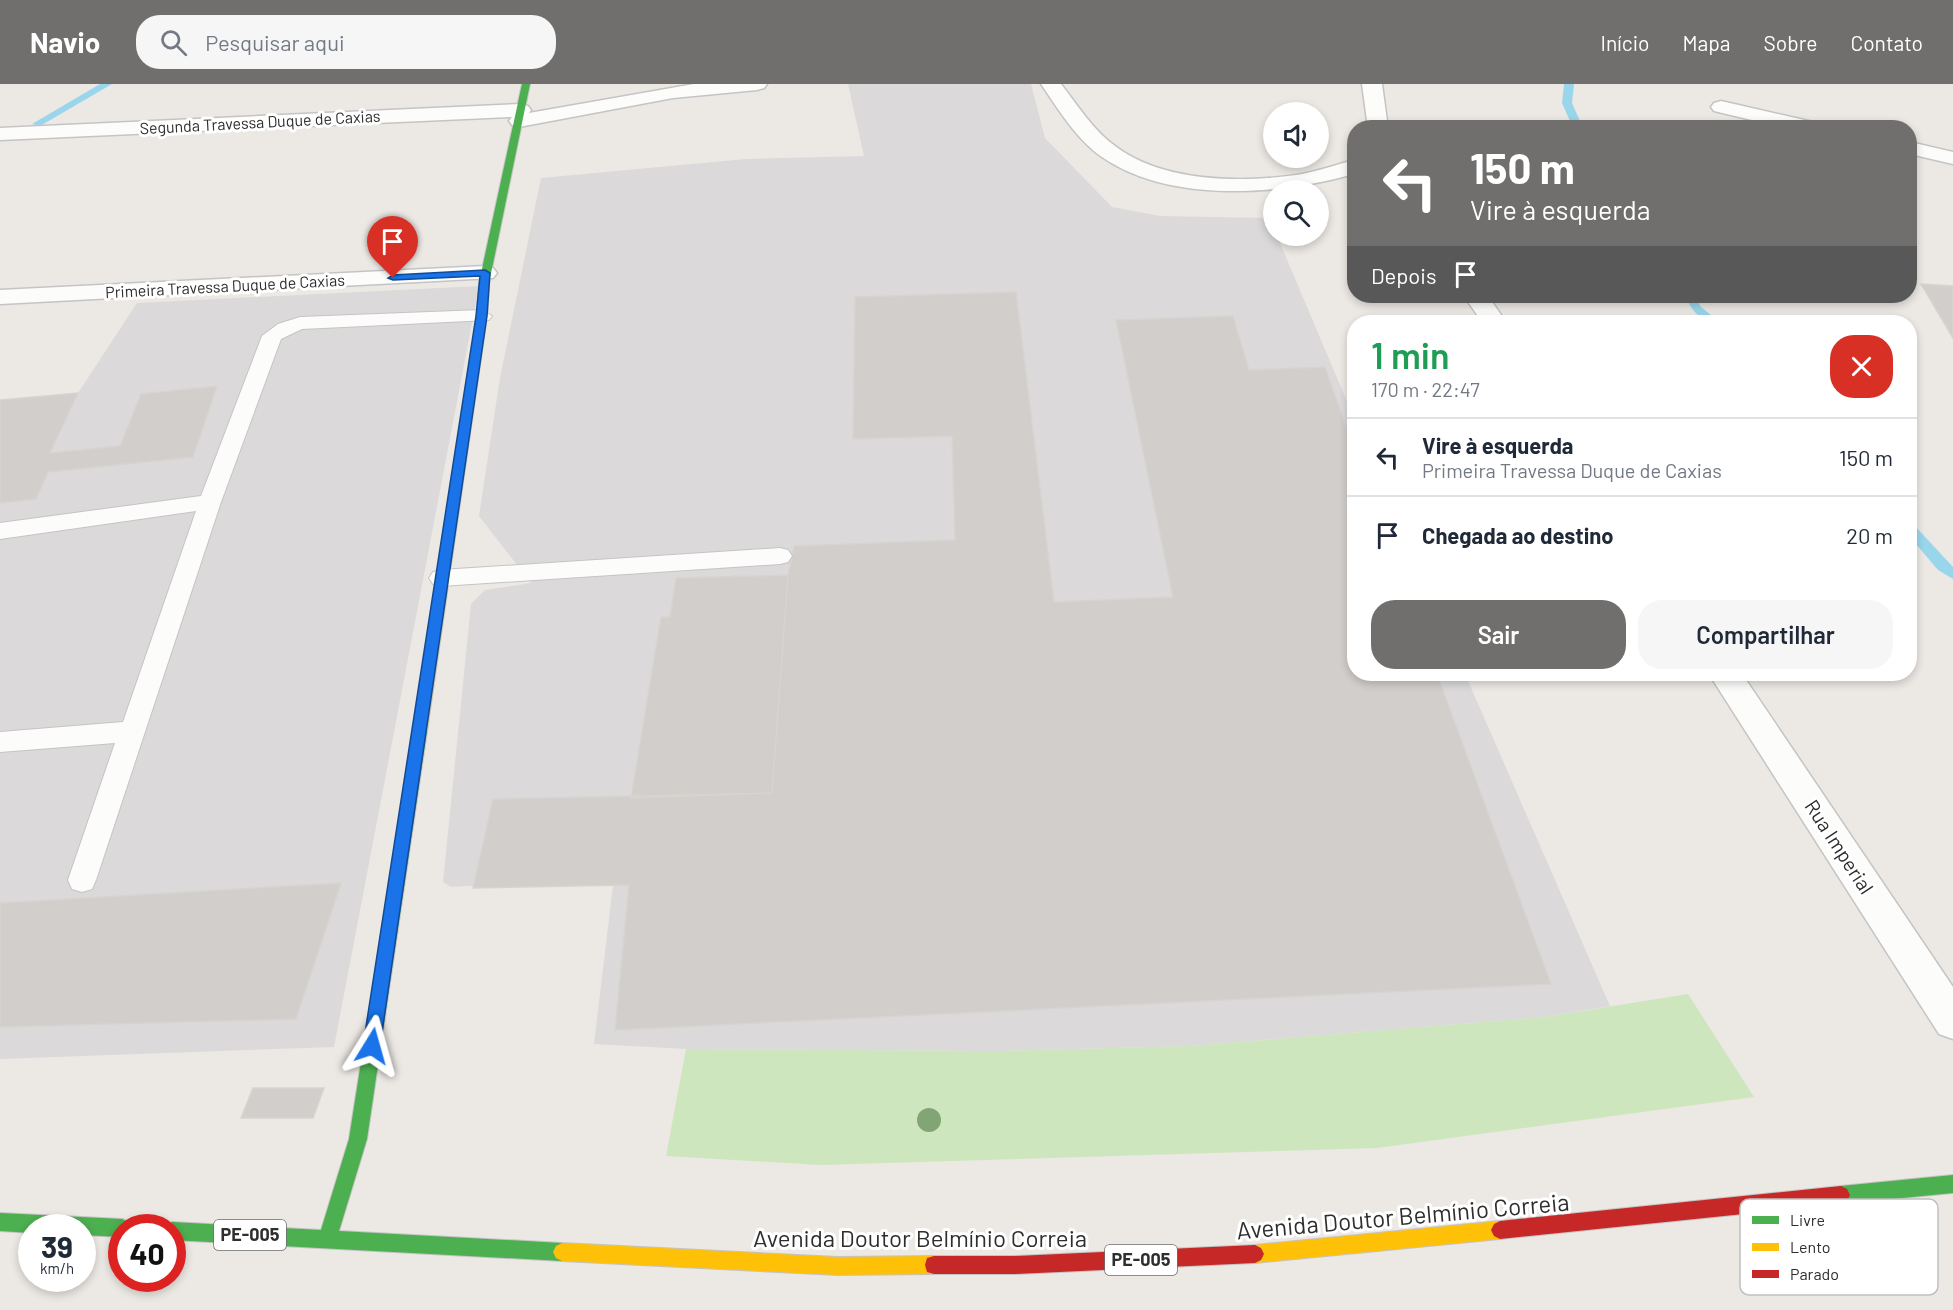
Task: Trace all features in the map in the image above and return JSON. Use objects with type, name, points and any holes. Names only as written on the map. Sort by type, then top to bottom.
[{"type":"street","points":[[327,1239],[358,1139],[482,316],[485,273],[526,84]]},
{"type":"street","name":"Segunda Travessa Duque de Caxias","points":[[0,134],[520,115],[673,92],[757,84]]},
{"type":"street","points":[[1051,84],[1108,151],[1127,164],[1146,171],[1211,182],[1280,183],[1347,169]]},
{"type":"street","points":[[1372,84],[1377,120]]},
{"type":"street","points":[[1721,107],[1779,120]]},
{"type":"street","points":[[1917,150],[1953,158]]},
{"type":"street","name":"Primeira Travessa Duque de Caxias","points":[[0,297],[485,273]]},
{"type":"street","name":"Rua Imperial","points":[[1730,681],[1953,1021]]},
{"type":"street","name":"Avenida Doutor Belmínio Correia","points":[[1805,1199],[1953,1184]]},
{"type":"street","name":"Avenida Doutor Belmínio Correia","points":[[186,1232],[838,1266],[1015,1265],[1264,1254],[1740,1206]]},
{"type":"street","points":[[0,1222],[108,1227]]},
{"type":"lane","points":[[82,880],[210,502],[272,336],[300,323],[482,316]]},
{"type":"lane","points":[[0,531],[210,502]]},
{"type":"lane","points":[[441,578],[780,556]]},
{"type":"lane","points":[[0,742],[132,731]]},
{"type":"shaded area","points":[[848,84],[1031,84],[1045,138],[1112,207],[1160,216],[1263,218],[1263,246],[1281,246],[1347,401],[1347,681],[1468,681],[1610,1006],[1544,1017],[1191,1046],[998,1051],[686,1049],[594,1044],[614,877],[451,887],[443,882],[471,604],[485,590],[531,583],[479,516],[500,378],[541,178],[746,159],[864,156]]},
{"type":"shaded area","points":[[479,286],[334,1047],[0,1059],[0,400],[78,393],[137,303]]},
{"type":"green space","points":[[1688,994],[1754,1097],[1377,1148],[821,1165],[666,1156],[686,1049],[998,1051],[1191,1046],[1544,1017]]},
{"type":"building","points":[[1921,284],[1953,286],[1953,338]]},
{"type":"building","points":[[1016,292],[1054,602],[1173,597],[1116,320],[1233,316],[1249,370],[1325,367],[1347,429],[1347,681],[1440,681],[1551,984],[615,1030],[629,885],[473,888],[493,799],[772,793],[788,575],[794,546],[955,540],[952,436],[853,439],[855,297]]},
{"type":"building","points":[[217,386],[193,457],[48,472],[36,499],[0,503],[0,400],[78,393],[50,453],[120,446],[141,394]]},
{"type":"building","points":[[788,575],[772,793],[631,798],[661,617],[670,617],[676,578]]},
{"type":"building","points":[[341,883],[296,1019],[0,1027],[0,903]]},
{"type":"building","points":[[253,1088],[324,1088],[313,1118],[241,1118]]},
{"type":"waterway","points":[[37,124],[107,84]]},
{"type":"waterway","points":[[1569,84],[1567,103],[1574,120]]},
{"type":"waterway","points":[[1694,303],[1695,307],[1705,315]]},
{"type":"waterway","points":[[1917,537],[1943,567],[1953,574]]},
{"type":"traffic: fast","points":[[484,283],[526,84]]},
{"type":"traffic: fast","points":[[327,1239],[358,1139],[420,731]]},
{"type":"traffic: fast","points":[[1841,1195],[1953,1184]]},
{"type":"traffic: fast","points":[[0,1222],[108,1227]]},
{"type":"traffic: fast","points":[[186,1232],[562,1252]]},
{"type":"traffic: slow","points":[[420,731],[482,316],[484,283]]},
{"type":"traffic: slow","points":[[1255,1254],[1500,1230]]},
{"type":"traffic: slow","points":[[562,1252],[838,1266],[934,1265]]},
{"type":"traffic: jam","points":[[1802,1199],[1841,1195]]},
{"type":"traffic: jam","points":[[1500,1230],[1740,1205]]},
{"type":"traffic: jam","points":[[934,1265],[1015,1265],[1255,1254]]},
{"type":"route","points":[[372,1046],[461,439],[482,316],[485,273],[393,278]]}]
